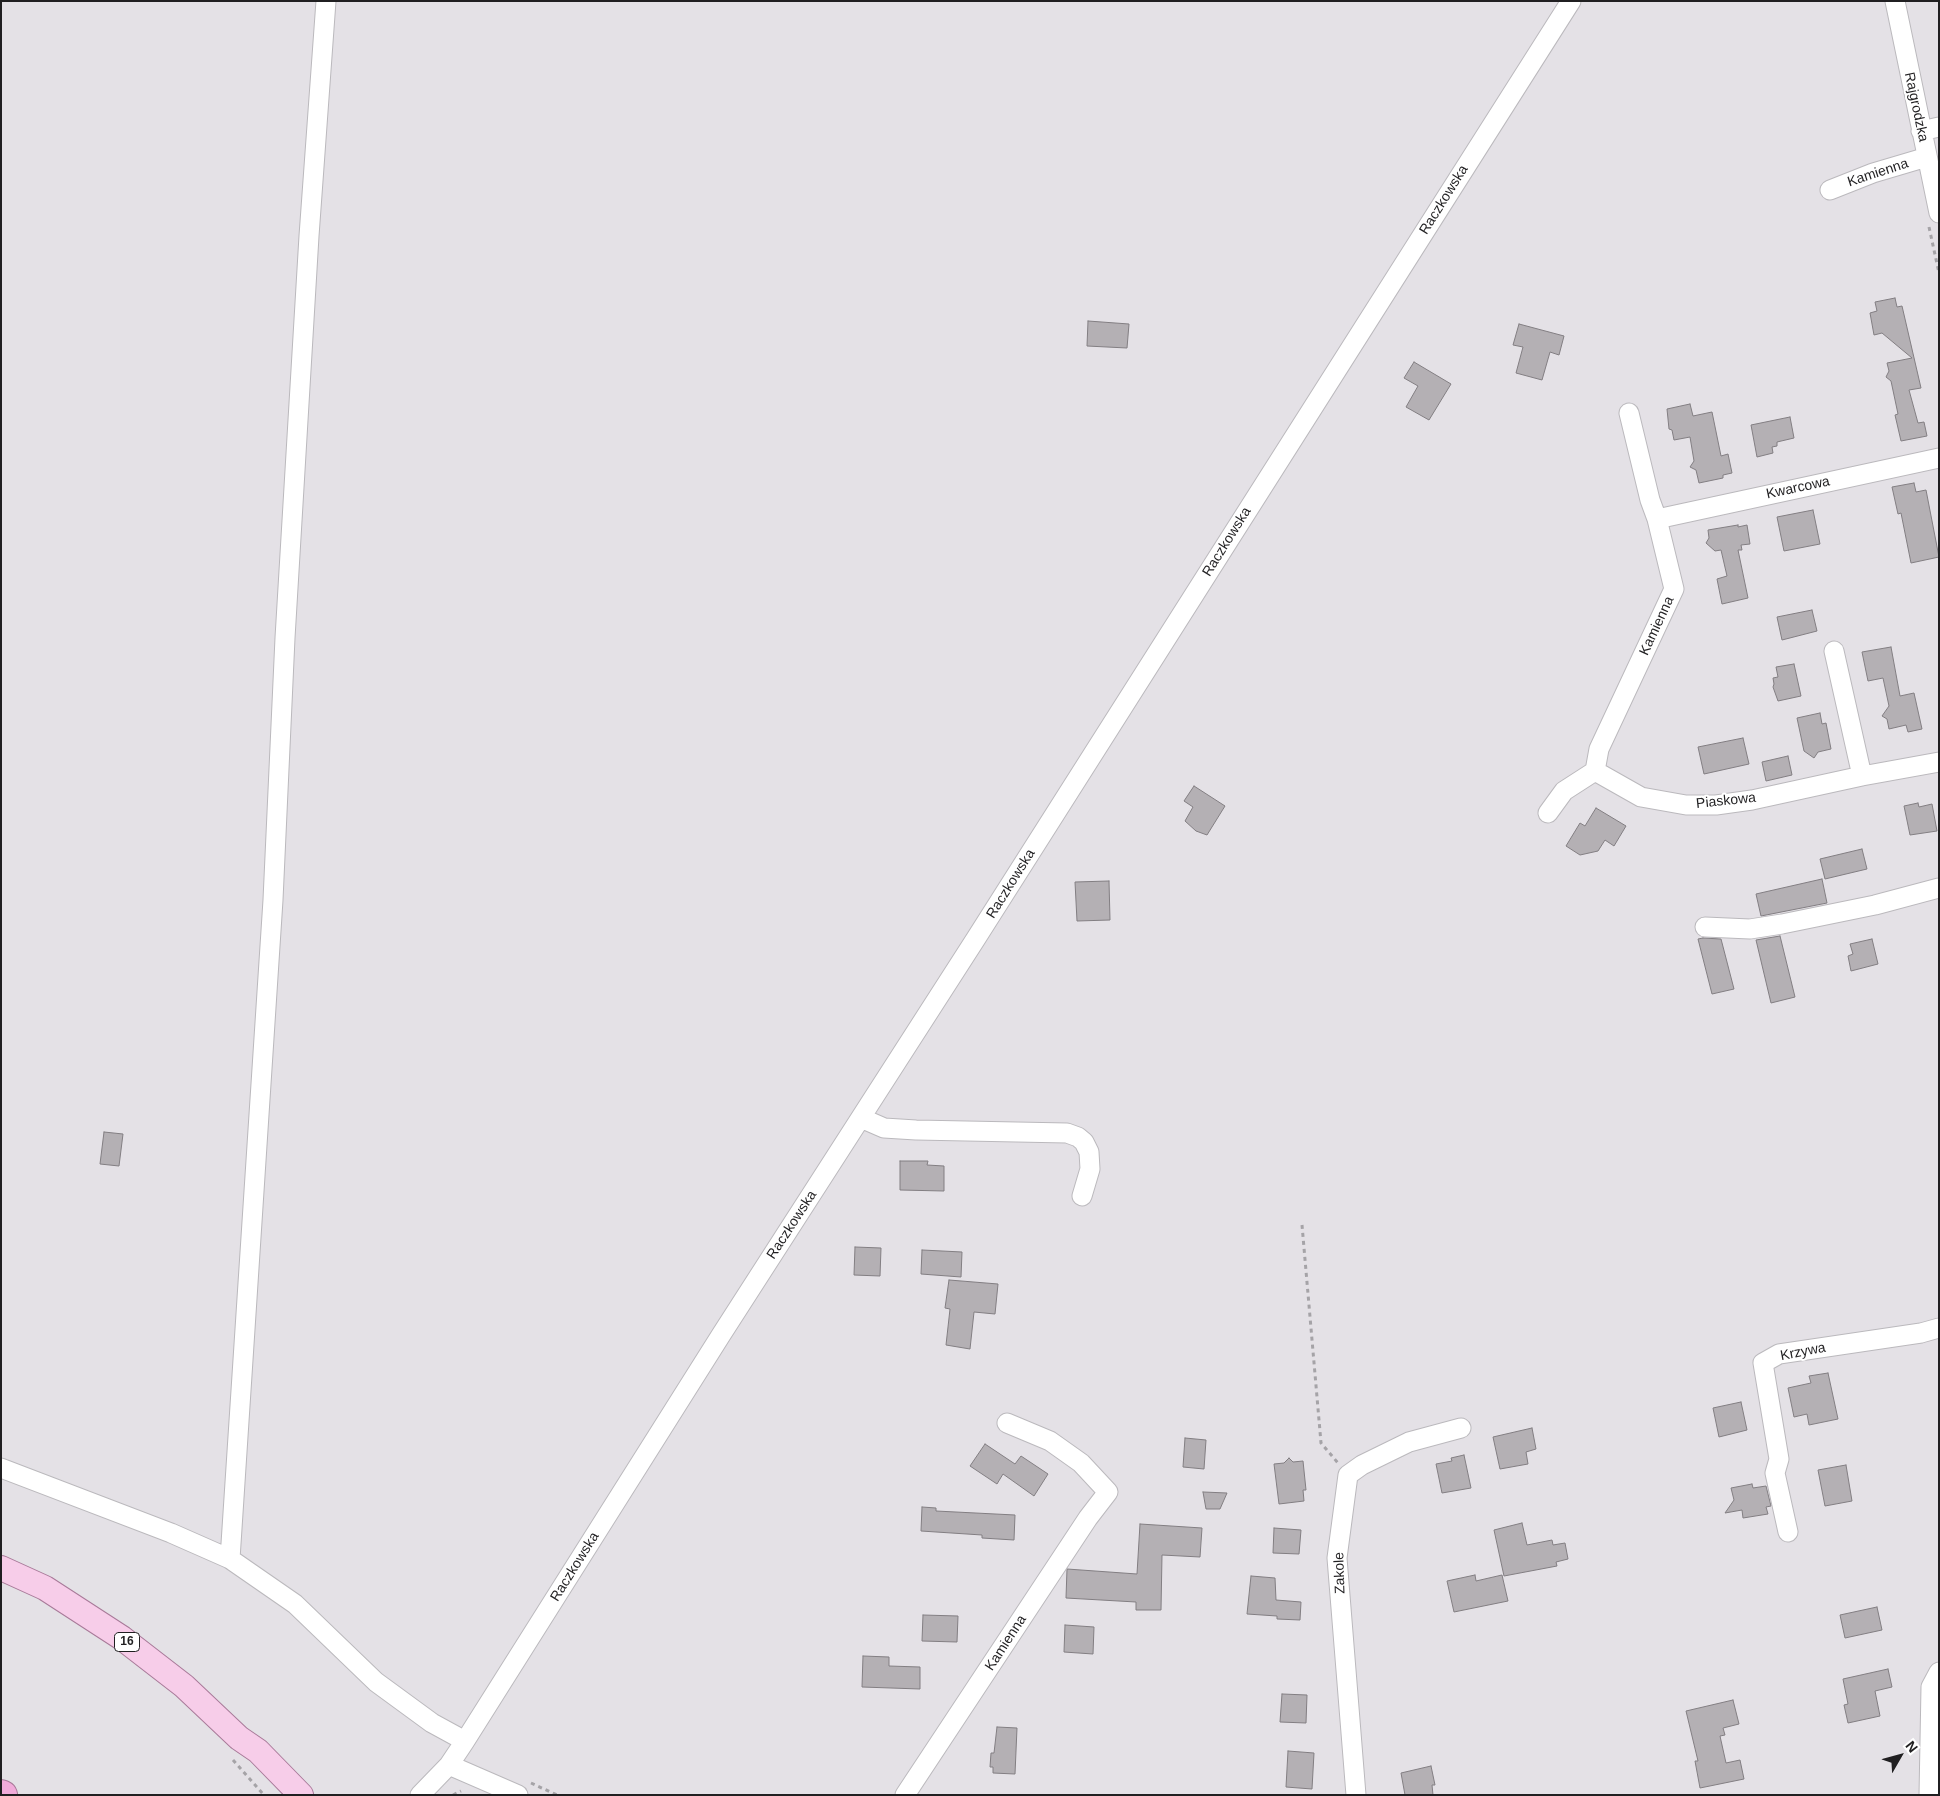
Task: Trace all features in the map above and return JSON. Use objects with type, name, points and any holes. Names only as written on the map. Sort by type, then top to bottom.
[{"type":"main road","name":"16","points":[[1,1568],[44,1588],[122,1638],[184,1686],[235,1749],[252,1760],[280,1795]]},
{"type":"main road","name":"16","points":[[235,1749],[258,1751],[301,1795]]},
{"type":"street","points":[[230,1559],[273,909],[285,638],[308,256],[326,1]]},
{"type":"street","name":"Raczkowska","points":[[420,1795],[449,1765],[465,1741],[1570,1]]},
{"type":"street","name":"Rajgrodzka","points":[[1895,1],[1930,129],[1927,157],[1939,213]]},
{"type":"street","name":"Kamienna","points":[[1830,190],[1874,173],[1927,157]]},
{"type":"street","name":"Kamienna","points":[[1595,771],[1599,748],[1674,590],[1629,414]]},
{"type":"street","name":"Kwarcowa","points":[[1657,519],[1939,458]]},
{"type":"street","points":[[1834,651],[1862,776]]},
{"type":"street","name":"Piaskowa","points":[[1595,771],[1641,796],[1686,805],[1716,806],[1939,762]]},
{"type":"street","points":[[1548,813],[1564,791],[1595,771]]},
{"type":"street","points":[[1705,927],[1750,929],[1782,924],[1875,905],[1939,888]]},
{"type":"street","points":[[861,1118],[884,1128],[1067,1133],[1078,1136],[1084,1142],[1089,1152],[1090,1169],[1082,1196]]},
{"type":"street","name":"Krzywa","points":[[1788,1532],[1775,1473],[1779,1458],[1763,1363],[1779,1354],[1921,1334],[1939,1328]]},
{"type":"street","name":"Kamienna","points":[[906,1795],[1088,1518],[1108,1492],[1081,1463],[1050,1441],[1008,1423]]},
{"type":"street","points":[[1348,1475],[1362,1465],[1409,1442],[1460,1428]]},
{"type":"street","points":[[1,1468],[171,1533],[230,1559],[294,1604],[376,1682],[432,1723],[465,1741]]},
{"type":"street","name":"Zakole","points":[[1348,1475],[1337,1558],[1356,1795]]},
{"type":"street","points":[[1929,1795],[1931,1687],[1939,1672]]},
{"type":"street","points":[[449,1765],[518,1795]]},
{"type":"street","name":"Raczkowska","points":[[438,1795],[443,1788],[449,1765]]},
{"type":"path","points":[[1302,1225],[1321,1443],[1348,1475]]},
{"type":"path","points":[[235,1749],[264,1795]]},
{"type":"building","points":[[1895,298],[1897,307],[1902,306],[1921,388],[1909,390],[1918,423],[1924,422],[1927,436],[1901,441],[1895,415],[1898,414],[1891,381],[1886,377],[1889,371],[1887,363],[1912,358],[1882,333],[1874,335],[1870,313],[1877,311],[1875,302]]},
{"type":"building","points":[[1088,321],[1129,324],[1127,348],[1087,346]]},
{"type":"building","points":[[1519,324],[1564,336],[1559,355],[1550,352],[1542,380],[1516,373],[1523,347],[1513,345]]},
{"type":"building","points":[[1414,362],[1451,384],[1429,420],[1406,407],[1418,386],[1404,378]]},
{"type":"building","points":[[1690,404],[1693,416],[1712,412],[1721,456],[1728,454],[1732,473],[1723,475],[1723,478],[1699,483],[1696,470],[1690,467],[1694,461],[1690,437],[1674,440],[1672,430],[1669,429],[1667,409]]},
{"type":"building","points":[[1790,417],[1794,438],[1777,442],[1777,446],[1772,447],[1773,453],[1757,457],[1751,425]]},
{"type":"building","points":[[1914,483],[1916,492],[1926,490],[1939,557],[1911,563],[1901,513],[1898,514],[1892,487]]},
{"type":"building","points":[[1813,510],[1820,544],[1784,551],[1777,517]]},
{"type":"building","points":[[1738,525],[1738,527],[1747,525],[1750,544],[1741,545],[1742,550],[1738,550],[1748,598],[1722,604],[1717,579],[1727,576],[1721,550],[1715,551],[1706,543],[1709,538],[1708,530]]},
{"type":"building","points":[[1812,610],[1817,631],[1782,640],[1777,617]]},
{"type":"building","points":[[1891,647],[1900,696],[1914,693],[1922,729],[1908,732],[1906,725],[1889,729],[1887,719],[1882,716],[1889,706],[1883,678],[1868,681],[1862,652]]},
{"type":"building","points":[[1794,664],[1801,696],[1778,701],[1773,687],[1773,678],[1778,677],[1776,667]]},
{"type":"building","points":[[1820,713],[1822,724],[1826,723],[1831,749],[1818,752],[1814,758],[1804,751],[1797,718]]},
{"type":"building","points":[[1743,738],[1749,764],[1704,774],[1698,747]]},
{"type":"building","points":[[1788,756],[1792,775],[1766,781],[1762,762]]},
{"type":"building","points":[[1194,786],[1225,806],[1207,835],[1196,831],[1185,821],[1193,807],[1184,801]]},
{"type":"building","points":[[1918,803],[1919,807],[1932,804],[1937,831],[1910,835],[1904,806]]},
{"type":"building","points":[[1596,808],[1626,826],[1614,846],[1605,840],[1598,851],[1580,855],[1566,846],[1580,823],[1585,826]]},
{"type":"building","points":[[1862,849],[1867,869],[1825,879],[1820,859]]},
{"type":"building","points":[[1822,879],[1827,903],[1761,916],[1756,894]]},
{"type":"building","points":[[1109,881],[1110,920],[1077,921],[1075,882]]},
{"type":"building","points":[[1780,936],[1795,997],[1771,1003],[1756,940]]},
{"type":"building","points":[[1698,939],[1721,939],[1734,989],[1712,994]]},
{"type":"building","points":[[1872,939],[1878,964],[1851,971],[1848,956],[1853,954],[1850,944]]},
{"type":"building","points":[[104,1132],[123,1134],[119,1166],[100,1164]]},
{"type":"building","points":[[900,1161],[928,1161],[927,1165],[944,1166],[944,1191],[900,1190]]},
{"type":"building","points":[[855,1247],[881,1248],[880,1276],[854,1275]]},
{"type":"building","points":[[922,1250],[962,1252],[961,1277],[921,1274]]},
{"type":"building","points":[[949,1280],[998,1284],[995,1314],[974,1312],[970,1349],[946,1345],[950,1309],[945,1308]]},
{"type":"building","points":[[1828,1373],[1838,1419],[1809,1425],[1807,1414],[1794,1417],[1788,1388],[1811,1383],[1809,1376]]},
{"type":"building","points":[[1741,1402],[1747,1430],[1719,1437],[1713,1408]]},
{"type":"building","points":[[1532,1428],[1536,1449],[1526,1452],[1528,1464],[1500,1469],[1493,1437]]},
{"type":"building","points":[[1185,1438],[1206,1440],[1204,1469],[1183,1467]]},
{"type":"building","points":[[985,1444],[1015,1464],[1021,1456],[1048,1474],[1034,1496],[1003,1474],[997,1484],[970,1466]]},
{"type":"building","points":[[1464,1455],[1471,1488],[1442,1493],[1436,1464],[1452,1461],[1451,1458]]},
{"type":"building","points":[[1289,1458],[1293,1462],[1303,1461],[1306,1490],[1303,1490],[1304,1501],[1279,1504],[1274,1464],[1284,1463]]},
{"type":"building","points":[[1846,1465],[1852,1501],[1825,1506],[1818,1470]]},
{"type":"building","points":[[1752,1484],[1753,1488],[1766,1486],[1771,1506],[1766,1507],[1768,1514],[1743,1518],[1742,1510],[1725,1513],[1734,1500],[1731,1488]]},
{"type":"building","points":[[1203,1492],[1227,1493],[1220,1509],[1206,1509]]},
{"type":"building","points":[[922,1507],[936,1508],[936,1511],[1015,1515],[1014,1540],[982,1538],[982,1535],[921,1531]]},
{"type":"building","points":[[1522,1523],[1527,1545],[1552,1540],[1553,1545],[1565,1543],[1568,1559],[1556,1562],[1557,1566],[1504,1576],[1494,1530]]},
{"type":"building","points":[[1140,1524],[1202,1528],[1200,1557],[1162,1555],[1161,1610],[1136,1610],[1136,1602],[1066,1598],[1067,1569],[1137,1574]]},
{"type":"building","points":[[1274,1528],[1301,1530],[1299,1554],[1273,1553]]},
{"type":"building","points":[[1475,1575],[1476,1581],[1502,1575],[1508,1601],[1454,1612],[1447,1581]]},
{"type":"building","points":[[1251,1576],[1275,1578],[1276,1600],[1301,1602],[1300,1620],[1277,1619],[1277,1616],[1247,1614]]},
{"type":"building","points":[[1877,1607],[1882,1630],[1845,1638],[1840,1615]]},
{"type":"building","points":[[923,1615],[958,1616],[957,1642],[922,1641]]},
{"type":"building","points":[[1065,1625],[1094,1627],[1093,1654],[1064,1652]]},
{"type":"building","points":[[863,1656],[889,1657],[889,1666],[920,1667],[920,1689],[862,1687]]},
{"type":"building","points":[[1888,1669],[1892,1687],[1875,1691],[1880,1716],[1848,1723],[1844,1705],[1848,1704],[1843,1679]]},
{"type":"building","points":[[1282,1694],[1307,1695],[1306,1723],[1280,1722]]},
{"type":"building","points":[[1733,1700],[1739,1724],[1723,1728],[1725,1735],[1720,1736],[1726,1763],[1740,1760],[1744,1779],[1700,1788],[1695,1761],[1698,1761],[1686,1711]]},
{"type":"building","points":[[997,1727],[1017,1728],[1015,1774],[993,1773],[993,1767],[990,1767],[991,1753],[994,1753]]},
{"type":"building","points":[[1288,1751],[1314,1753],[1312,1789],[1286,1787]]},
{"type":"building","points":[[1431,1766],[1435,1785],[1432,1785],[1433,1795],[1405,1795],[1401,1773]]}]
